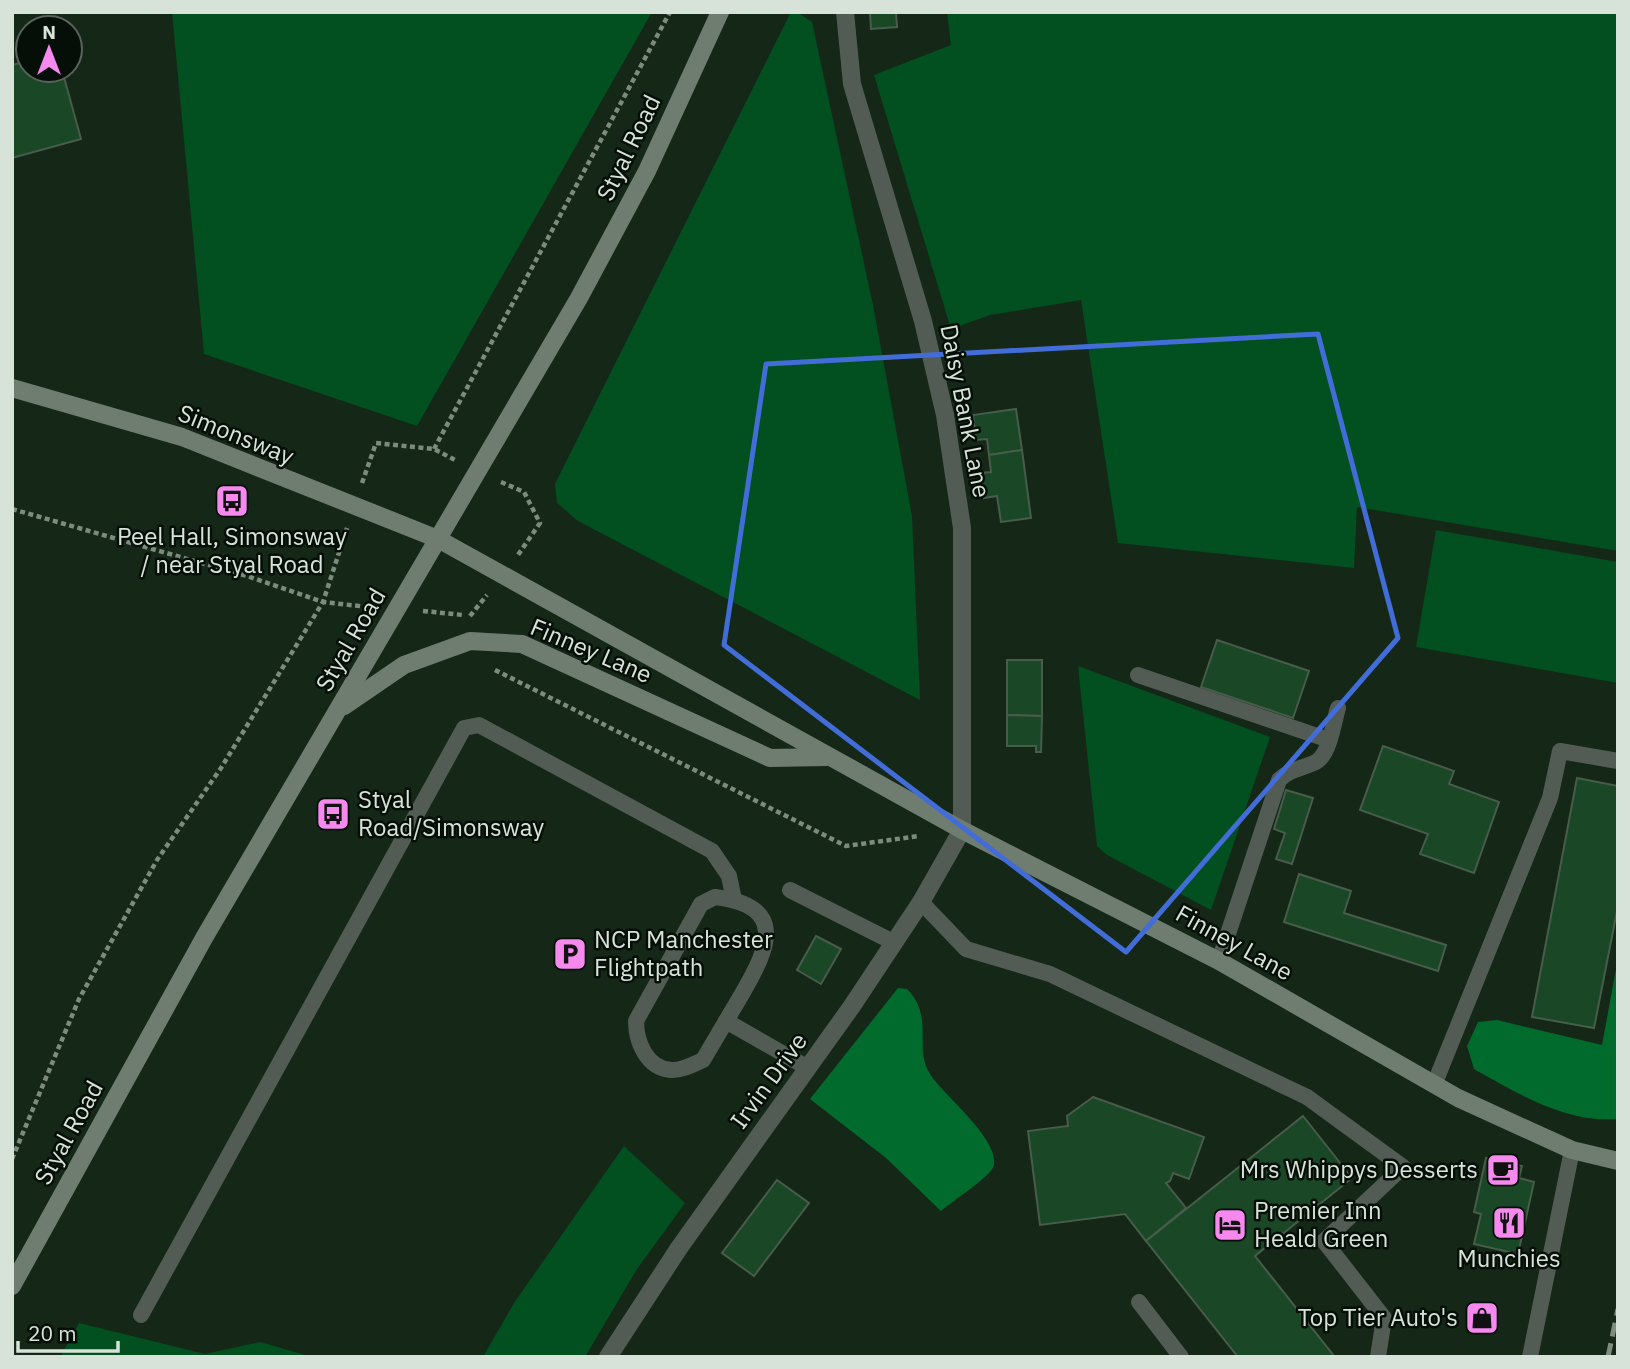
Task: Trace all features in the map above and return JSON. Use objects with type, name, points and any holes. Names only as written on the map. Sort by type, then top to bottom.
[{"type":"street","name":"Styal Road","points":[[12,1286],[204,938],[579,298],[647,171],[720,12]]},
{"type":"street","name":"Daisy Bank Lane","points":[[845,12],[852,83],[926,334],[945,415],[962,528],[962,830]]},
{"type":"street","name":"Simonsway","points":[[12,388],[182,437],[438,539]]},
{"type":"street","name":"Finney Lane","points":[[438,539],[962,830],[1219,961],[1434,1085],[1572,1150],[1618,1161]]},
{"type":"street","name":"Finney Lane","points":[[338,710],[404,665],[470,641],[522,644],[770,758],[830,757]]},
{"type":"street","name":"Irvin Drive","points":[[608,1357],[679,1248],[808,1068],[921,902],[962,830]]},
{"type":"lane","points":[[1138,675],[1329,740]]},
{"type":"lane","points":[[1219,961],[1279,779],[1287,771],[1319,760],[1329,740],[1338,708]]},
{"type":"lane","points":[[141,1315],[464,727],[479,725],[712,851],[729,876],[734,900]]},
{"type":"lane","points":[[1434,1085],[1550,798],[1560,751],[1618,761]]},
{"type":"lane","points":[[790,890],[894,942]]},
{"type":"lane","points":[[715,897],[734,900],[759,914],[767,933],[764,955],[726,1021],[703,1060],[671,1070],[654,1064],[636,1037],[636,1021],[701,904],[715,897]]},
{"type":"lane","points":[[921,902],[966,949],[1050,974],[1307,1097],[1403,1167],[1324,1241],[1384,1318],[1378,1357]]},
{"type":"lane","points":[[726,1021],[808,1068]]},
{"type":"lane","points":[[1530,1357],[1572,1150]]},
{"type":"lane","points":[[1139,1302],[1181,1357]]},
{"type":"path","points":[[434,449],[670,12]]},
{"type":"path","points":[[12,509],[247,576],[323,602],[470,616],[471,658],[846,846],[962,830]]},
{"type":"path","name":"Styal Road","points":[[12,1159],[79,999],[157,860],[221,768],[323,602]]},
{"type":"highlighted area","points":[[1318,334],[1398,638],[1126,952],[724,645],[766,364]]},
{"type":"green space","points":[[172,12],[652,12],[417,426],[204,354]]},
{"type":"green space","points":[[791,12],[797,12],[812,22],[873,305],[912,516],[920,700],[578,521],[557,503],[555,484]]},
{"type":"green space","points":[[947,12],[1618,12],[1618,551],[1357,507],[1354,568],[1118,543],[1081,300],[990,315],[951,329],[874,75],[951,45]]},
{"type":"green space","points":[[1436,530],[1618,562],[1618,683],[1416,647]]},
{"type":"green space","points":[[1078,666],[1270,737],[1211,910],[1107,855],[1097,846]]},
{"type":"green space","points":[[1618,958],[1618,1119],[1598,1119],[1561,1112],[1525,1097],[1474,1069],[1467,1046],[1478,1022],[1497,1020],[1602,1045]]},
{"type":"green space","points":[[898,988],[907,989],[920,1010],[923,1054],[930,1074],[969,1117],[988,1142],[993,1154],[992,1170],[941,1211],[886,1158],[810,1099]]},
{"type":"green space","points":[[624,1146],[685,1203],[637,1269],[585,1357],[483,1357],[514,1303]]},
{"type":"green space","points":[[79,1323],[205,1354],[260,1342],[312,1357],[60,1357]]},
{"type":"building","points":[[870,12],[896,12],[897,27],[871,29]]},
{"type":"building","points":[[12,65],[14,84],[66,84],[81,139],[12,158]]},
{"type":"building","points":[[1016,409],[1022,450],[989,455],[987,439],[976,440],[973,415]]},
{"type":"building","points":[[1022,450],[1031,518],[1001,522],[997,496],[984,498],[980,473],[991,472],[989,455]]},
{"type":"building","points":[[1217,640],[1309,671],[1293,718],[1201,687]]},
{"type":"building","points":[[1007,660],[1042,660],[1042,716],[1007,715]]},
{"type":"building","points":[[1007,715],[1042,716],[1041,752],[1036,752],[1036,746],[1007,746]]},
{"type":"building","points":[[1383,746],[1454,771],[1449,784],[1499,802],[1474,873],[1420,854],[1428,834],[1360,810]]},
{"type":"building","points":[[1577,778],[1618,786],[1618,906],[1594,1028],[1532,1017]]},
{"type":"building","points":[[1286,790],[1313,798],[1292,864],[1276,859],[1285,833],[1274,829]]},
{"type":"building","points":[[1299,874],[1351,891],[1344,913],[1446,945],[1438,971],[1284,922]]},
{"type":"building","points":[[816,936],[841,949],[821,984],[797,970]]},
{"type":"building","points":[[1093,1097],[1204,1137],[1189,1179],[1173,1173],[1170,1181],[1166,1183],[1186,1208],[1146,1241],[1125,1214],[1040,1225],[1028,1131],[1068,1126],[1067,1116]]},
{"type":"building","name":"Premier Inn Heald Green","points":[[1303,1116],[1352,1178],[1255,1256],[1334,1356],[1238,1357],[1146,1241]]},
{"type":"building","points":[[1486,1158],[1522,1166],[1519,1178],[1534,1182],[1518,1254],[1474,1244],[1481,1214],[1474,1212]]},
{"type":"building","points":[[777,1180],[809,1203],[754,1276],[722,1253]]},
{"type":"railway","points":[[1608,1357],[1618,1309]]},
{"type":"place","name":"Peel Hall, Simonsway / near Styal Road","points":[[232,501]]},
{"type":"place","name":"Styal Road/Simonsway","points":[[333,814]]},
{"type":"place","name":"NCP Manchester Flightpath","points":[[570,954]]},
{"type":"place","name":"Mrs Whippys Desserts","points":[[1503,1170]]},
{"type":"place","name":"Munchies","points":[[1509,1223]]},
{"type":"place","name":"Premier Inn Heald Green","points":[[1230,1225]]},
{"type":"place","name":"Top Tier Auto's","points":[[1482,1318]]}]
